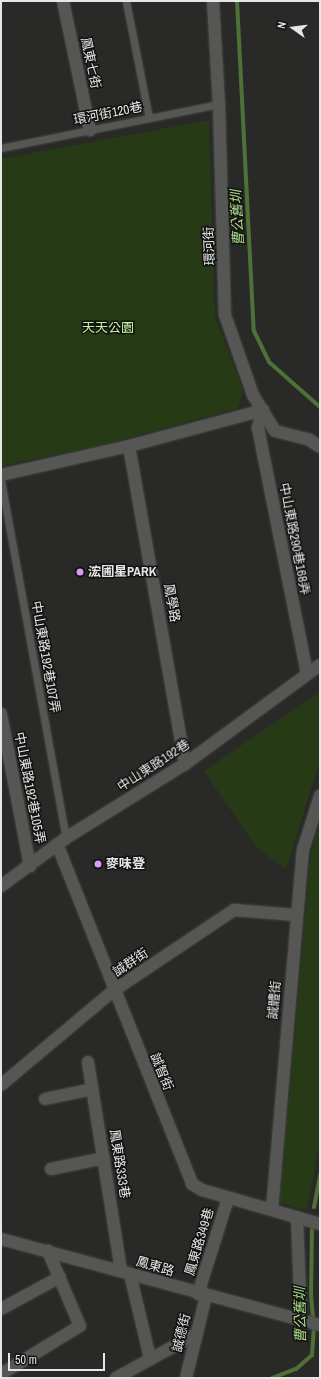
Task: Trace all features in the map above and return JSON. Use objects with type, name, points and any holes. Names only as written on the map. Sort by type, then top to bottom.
[{"type":"street","name":"鳳東七街","points":[[63,1],[90,130]]},
{"type":"street","name":"環河街","points":[[214,1],[219,104],[224,315],[253,395],[275,431],[308,439],[320,447]]},
{"type":"street","points":[[1,475],[129,446],[262,410]]},
{"type":"street","name":"中山東路290巷168弄","points":[[262,410],[258,428],[307,674]]},
{"type":"street","name":"鳳學路","points":[[129,446],[185,764]]},
{"type":"street","name":"中山東路192巷","points":[[1,886],[62,841],[185,764],[320,665]]},
{"type":"street","name":"中山東路192巷105弄","points":[[1,714],[2,728],[30,866]]},
{"type":"street","name":"誠體街","points":[[272,1210],[296,915],[303,850],[320,796]]},
{"type":"street","name":"誠智街","points":[[62,841],[113,991],[189,1178],[197,1188],[320,1224]]},
{"type":"street","name":"誠群街","points":[[1,1085],[113,991],[234,910],[296,915]]},
{"type":"street","name":"鳳東路333巷","points":[[88,1062],[125,1273],[150,1358]]},
{"type":"street","points":[[45,1099],[92,1089]]},
{"type":"street","points":[[51,1169],[104,1158]]},
{"type":"street","name":"鳳東路349巷","points":[[202,1295],[228,1198]]},
{"type":"street","points":[[297,1217],[301,1320]]},
{"type":"street","name":"鳳東路","points":[[1,1239],[202,1295],[320,1325]]},
{"type":"street","points":[[1,1374],[80,1326],[48,1251]]},
{"type":"street","points":[[1,1309],[60,1277]]},
{"type":"street","name":"誠德街","points":[[186,1378],[196,1334],[202,1295]]},
{"type":"street","points":[[116,1378],[196,1334]]},
{"type":"lane","points":[[126,1],[149,118]]},
{"type":"lane","name":"環河街120巷","points":[[1,148],[219,104]]},
{"type":"lane","name":"中山東路192巷107弄","points":[[1,480],[62,841]]},
{"type":"green space","name":"天天公園","points":[[209,120],[215,317],[243,390],[238,408],[105,444],[1,466],[1,159]]},
{"type":"green space","points":[[320,692],[320,760],[286,869],[257,848],[204,771]]},
{"type":"green space","points":[[320,823],[320,1140],[307,1210],[280,1203],[311,852]]},
{"type":"waterway","name":"曹公舊圳","points":[[237,1],[254,331],[269,362],[320,407]]},
{"type":"waterway","name":"曹公舊圳","points":[[314,1207],[320,1175]]},
{"type":"waterway","name":"曹公舊圳","points":[[272,1378],[296,1369],[312,1355],[314,1329],[311,1296],[312,1228]]},
{"type":"place","name":"浤圃星PARK","points":[[80,572]]},
{"type":"place","name":"麥味登","points":[[98,864]]}]
